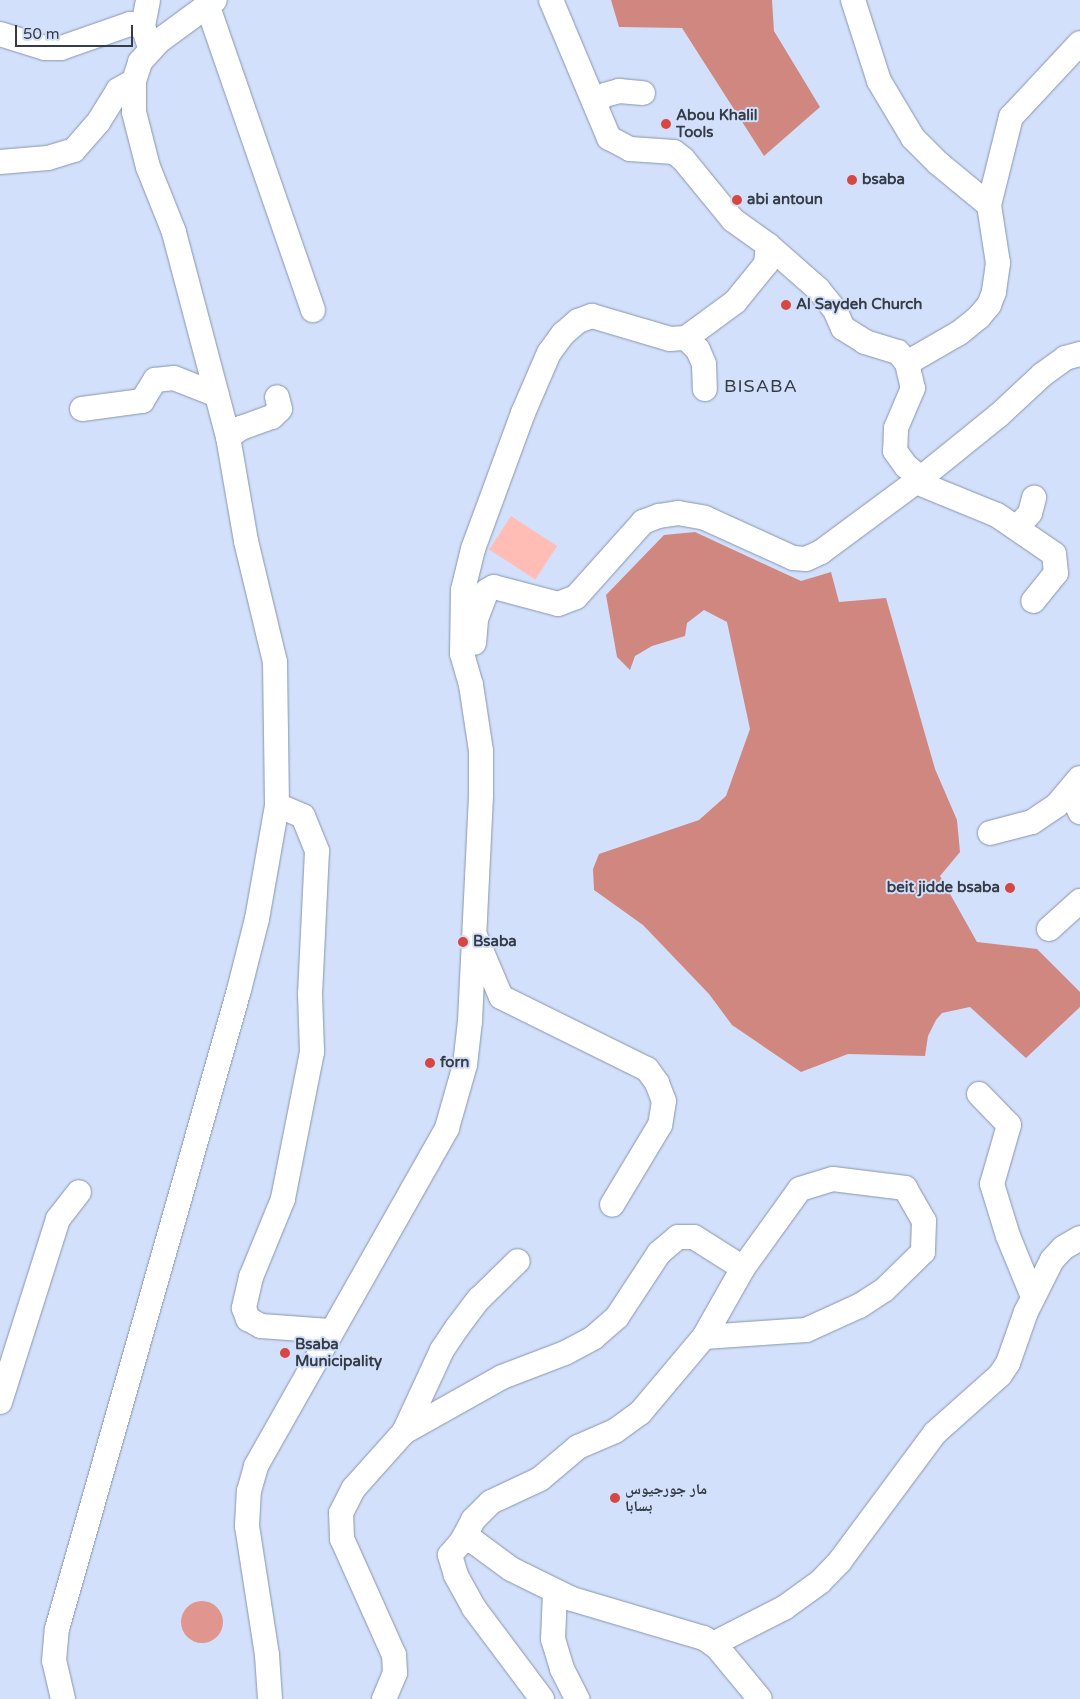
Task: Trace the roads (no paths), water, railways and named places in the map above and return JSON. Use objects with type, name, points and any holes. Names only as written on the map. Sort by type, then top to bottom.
[{"type":"street","points":[[148,0],[143,26],[151,50]]},
{"type":"street","points":[[551,0],[609,138],[630,149],[674,152],[733,220],[768,245],[818,289],[835,310],[843,328],[865,342],[898,352],[907,364],[913,388],[896,428],[895,451],[918,480],[984,509],[1017,528],[1054,554],[1057,564],[1048,586],[1033,601]]},
{"type":"street","points":[[853,0],[879,81],[913,138],[938,163],[989,205]]},
{"type":"street","points":[[63,1699],[54,1661],[57,1629],[239,990],[257,919],[277,805],[271,596],[246,540],[228,437],[174,232],[148,167],[134,112],[134,81],[140,62],[151,50],[211,2],[313,310]]},
{"type":"street","points":[[0,34],[44,48],[61,48],[130,24],[143,26]]},
{"type":"street","points":[[907,364],[959,333],[989,305],[998,263],[989,205],[1011,117],[1080,43]]},
{"type":"street","points":[[0,162],[48,158],[74,150],[99,121],[118,90],[134,81]]},
{"type":"street","points":[[594,102],[605,95],[619,91],[643,93]]},
{"type":"street","points":[[270,1699],[267,1655],[248,1547],[249,1491],[266,1444],[447,1128],[465,1065],[481,751],[471,685],[462,654],[463,590],[495,487],[549,353],[578,321],[592,316],[670,339],[686,338],[735,302],[766,264],[768,245]]},
{"type":"street","points":[[686,338],[698,350],[704,364],[705,389]]},
{"type":"street","points":[[471,685],[476,619],[487,591],[494,587],[558,604],[576,597],[643,522],[678,513],[705,518],[793,558],[806,559],[821,552],[918,480],[999,415],[1042,375],[1065,358],[1080,354]]},
{"type":"street","points":[[82,410],[142,401],[155,380],[174,378],[217,395]]},
{"type":"street","points":[[228,437],[241,428],[272,417],[280,409],[277,397]]},
{"type":"street","points":[[1017,528],[1030,513],[1034,498]]},
{"type":"street","points":[[990,833],[1032,822],[1077,793]]},
{"type":"street","points":[[277,805],[303,816],[317,851],[310,994],[312,1052],[282,1199],[251,1277],[244,1308],[248,1319],[261,1326],[330,1331]]},
{"type":"street","points":[[1049,929],[1080,901]]},
{"type":"street","points":[[473,932],[501,997],[647,1068],[657,1083],[664,1101],[660,1124],[612,1205]]},
{"type":"street","points":[[979,1094],[1009,1125],[992,1184],[1008,1236],[1033,1297]]},
{"type":"street","points":[[542,1699],[474,1608],[456,1575],[450,1555],[462,1541],[469,1524],[491,1502],[540,1479],[578,1447],[615,1431],[634,1419],[704,1337],[743,1268],[800,1189],[833,1179],[905,1188],[924,1221],[922,1252],[891,1284],[859,1306],[806,1330],[704,1337]]},
{"type":"street","points":[[0,1402],[58,1219],[79,1192]]},
{"type":"street","points":[[404,1432],[502,1377],[565,1353],[593,1338],[617,1317],[659,1253],[678,1237],[694,1237],[743,1268]]},
{"type":"street","points":[[714,1644],[784,1608],[836,1566],[935,1433],[1000,1374],[1008,1363],[1033,1297],[1057,1253],[1080,1238]]},
{"type":"street","points":[[384,1699],[395,1673],[394,1655],[342,1539],[340,1523],[354,1488],[404,1432],[442,1350],[479,1299],[518,1261]]},
{"type":"street","points":[[462,1541],[472,1541],[511,1569],[555,1592],[690,1633],[714,1644],[760,1699]]},
{"type":"street","points":[[555,1592],[553,1639],[562,1669],[577,1699]]},
{"type":"place","name":"Abou Khalil Tools","points":[[666,124]]},
{"type":"place","name":"bsaba","points":[[852,180]]},
{"type":"place","name":"abi antoun","points":[[737,200]]},
{"type":"place","name":"Al Saydeh Church","points":[[786,305]]},
{"type":"place","name":"beit jidde bsaba","points":[[1010,888]]},
{"type":"place","name":"Bsaba","points":[[463,942]]},
{"type":"place","name":"forn","points":[[430,1063]]},
{"type":"place","name":"Bsaba Municipality","points":[[285,1353]]},
{"type":"place","name":"مار جورجيوس بسابا","points":[[615,1498]]},
{"type":"district","name":"BISABA","points":[[761,386]]}]
